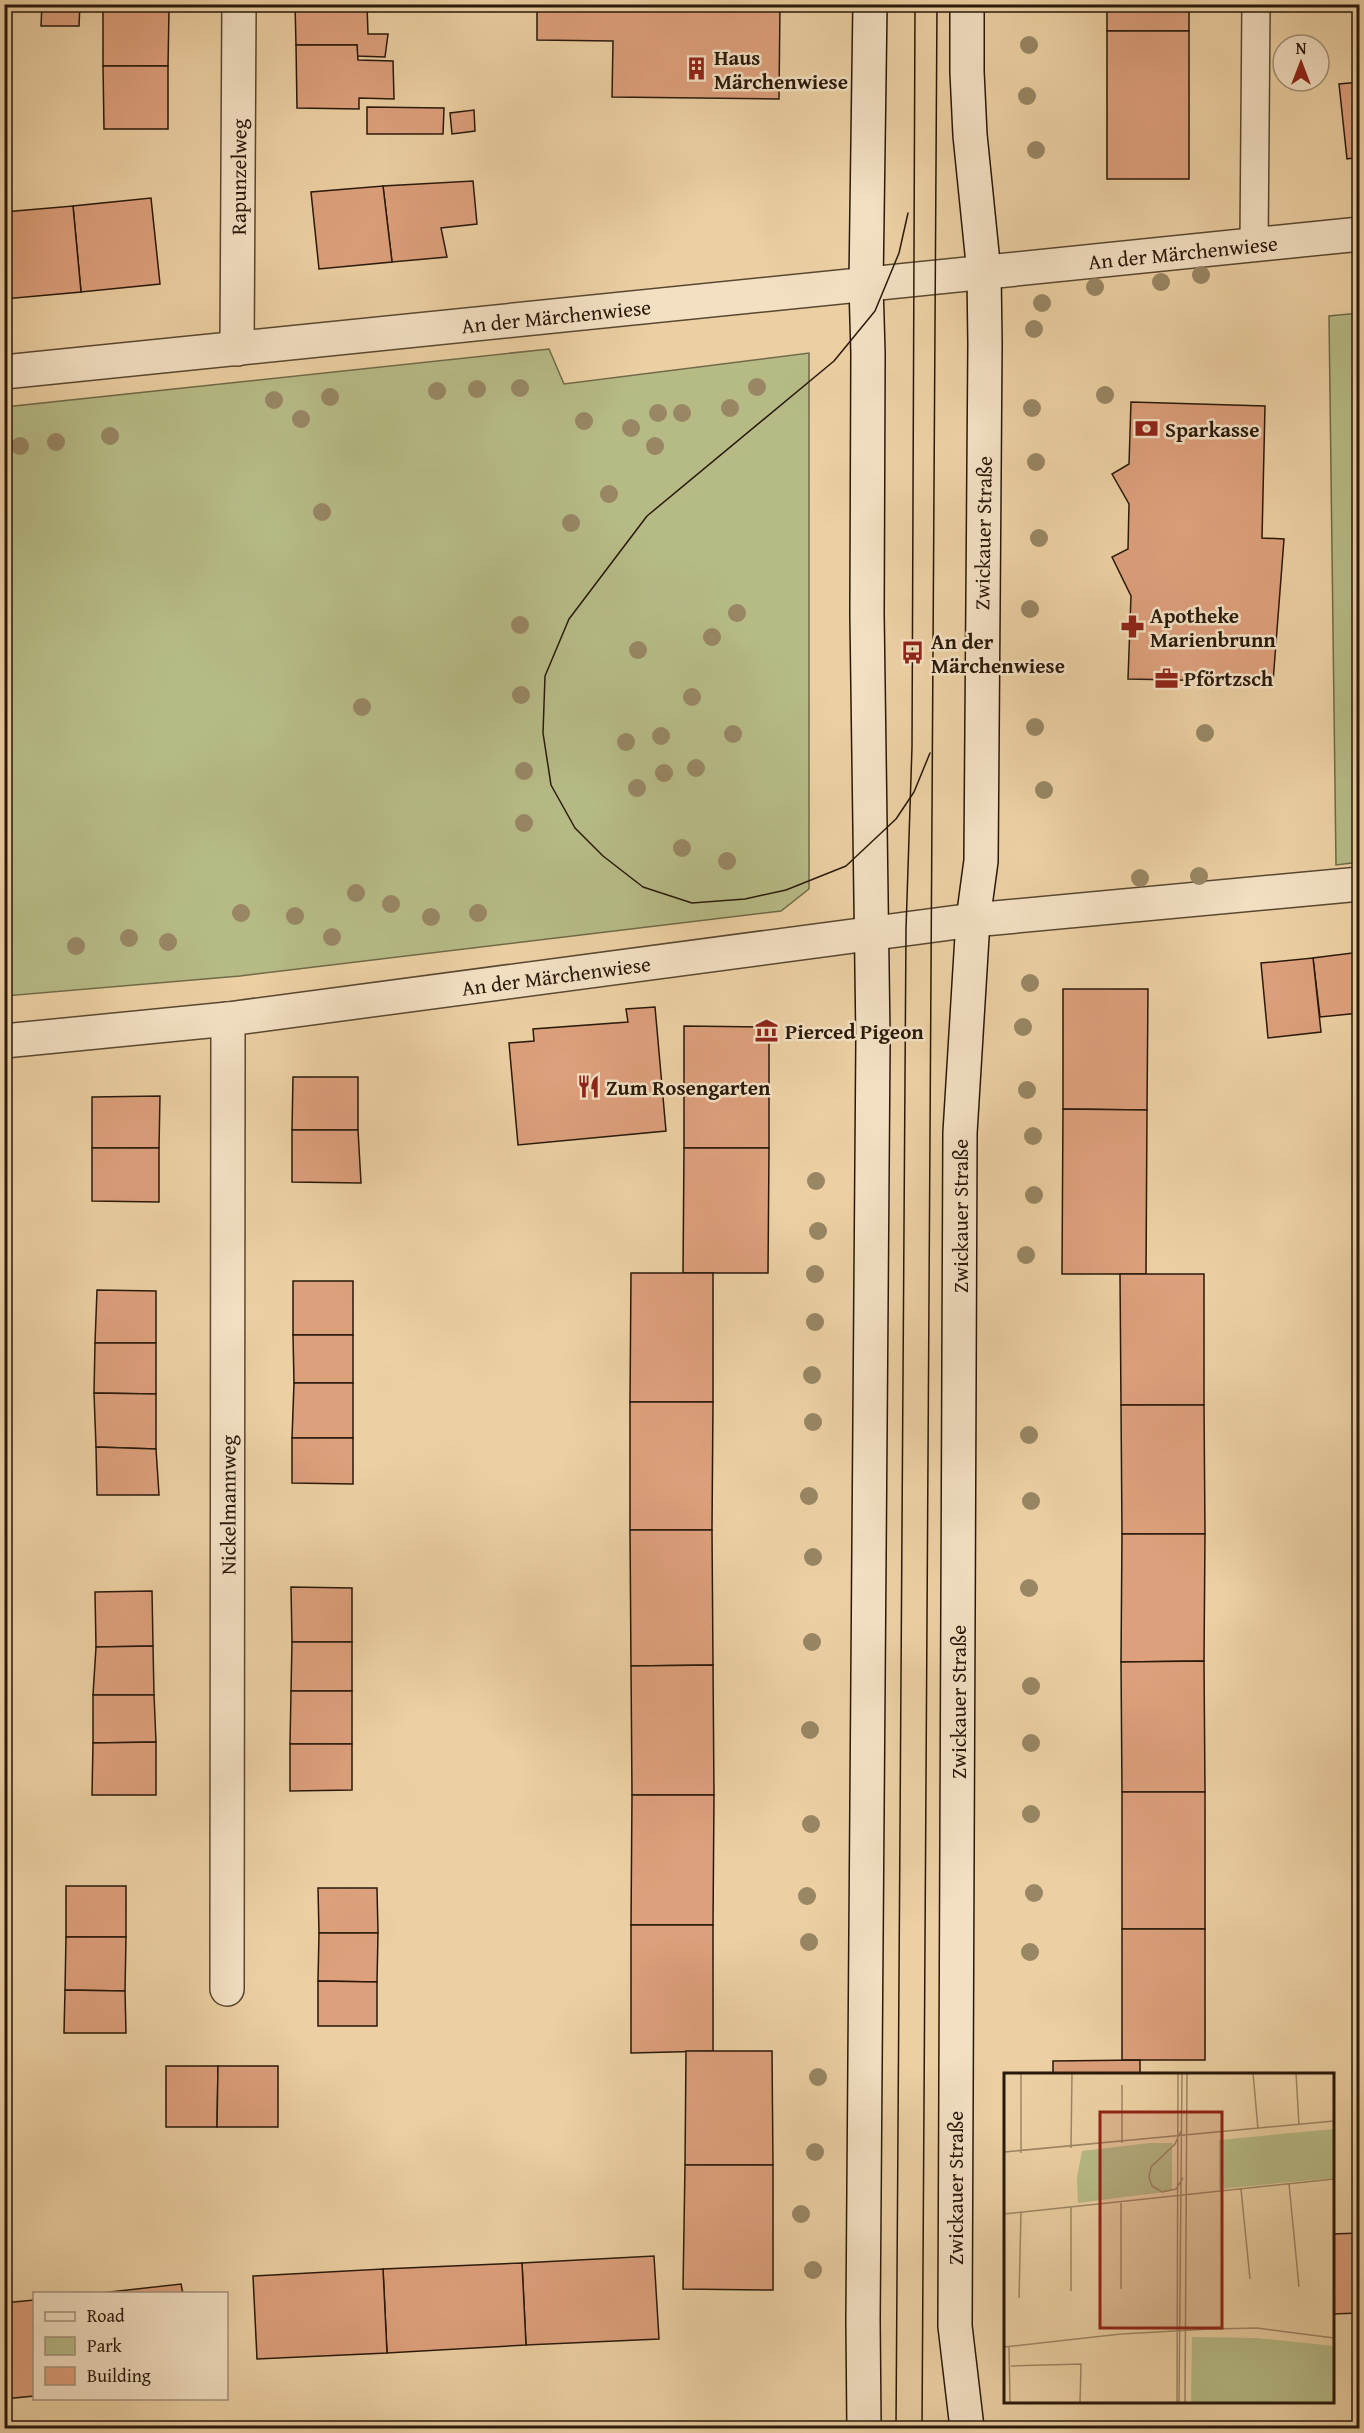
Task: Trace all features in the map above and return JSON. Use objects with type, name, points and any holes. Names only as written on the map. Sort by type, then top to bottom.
[{"type":"main road","name":"Rapunzelweg","points":[[237,349],[239,4]]},
{"type":"main road","points":[[864,2428],[862,2320],[873,933],[867,614],[866,285],[870,4]]},
{"type":"main road","name":"Zwickauer Straße","points":[[967,4],[970,135],[984,273],[985,394],[981,861],[973,920],[960,1133],[955,2326],[967,2428]]},
{"type":"main road","name":"An der Märchenwiese","points":[[4,372],[1359,234]]},
{"type":"main road","name":"An der Märchenwiese","points":[[4,1041],[228,1019],[973,920],[1359,884]]},
{"type":"main road","name":"Nickelmannweg","points":[[227,1989],[228,1019]]},
{"type":"lane","points":[[1254,244],[1256,4]]},
{"type":"green space","points":[[1359,313],[1360,862],[1336,865],[1329,316]]},
{"type":"green space","points":[[549,349],[564,384],[809,353],[809,889],[781,911],[240,976],[5,996],[5,407]]},
{"type":"building","points":[[42,4],[80,4],[79,26],[41,26]]},
{"type":"building","points":[[295,4],[367,4],[368,34],[388,34],[385,57],[357,56],[357,45],[296,45]]},
{"type":"building","name":"Haus Märchenwiese","points":[[537,4],[780,4],[779,99],[612,97],[613,41],[537,40]]},
{"type":"building","points":[[1107,4],[1189,4],[1189,31],[1107,31]]},
{"type":"building","points":[[103,10],[169,10],[168,66],[103,66]]},
{"type":"building","points":[[1107,31],[1189,31],[1189,179],[1107,179]]},
{"type":"building","points":[[296,45],[357,45],[358,60],[393,61],[394,99],[359,98],[359,109],[297,108]]},
{"type":"building","points":[[103,66],[168,66],[168,129],[104,129]]},
{"type":"building","points":[[1360,82],[1360,157],[1347,159],[1339,84]]},
{"type":"building","points":[[367,107],[444,108],[443,134],[367,134]]},
{"type":"building","points":[[474,110],[475,131],[452,134],[450,113]]},
{"type":"building","points":[[473,181],[477,224],[441,228],[447,257],[392,262],[383,186]]},
{"type":"building","points":[[383,186],[392,262],[319,269],[311,192]]},
{"type":"building","points":[[151,198],[160,284],[81,292],[73,206]]},
{"type":"building","points":[[73,206],[81,292],[4,299],[4,212]]},
{"type":"building","points":[[1131,402],[1265,406],[1262,538],[1284,539],[1273,682],[1128,679],[1131,596],[1112,557],[1128,549],[1129,504],[1112,474],[1129,464]]},
{"type":"building","points":[[1360,952],[1360,1013],[1320,1017],[1313,958]]},
{"type":"building","points":[[1313,958],[1321,1032],[1268,1038],[1261,963]]},
{"type":"building","points":[[1063,989],[1148,989],[1147,1110],[1063,1109]]},
{"type":"building","name":"Zum Rosengarten","points":[[655,1007],[666,1131],[518,1145],[509,1043],[534,1041],[533,1029],[628,1022],[626,1009]]},
{"type":"building","points":[[684,1026],[769,1027],[769,1148],[684,1148]]},
{"type":"building","points":[[293,1077],[358,1077],[358,1130],[292,1130]]},
{"type":"building","points":[[160,1096],[159,1148],[92,1148],[92,1097]]},
{"type":"building","points":[[1063,1109],[1147,1110],[1146,1274],[1062,1274]]},
{"type":"building","points":[[292,1130],[358,1130],[361,1183],[292,1182]]},
{"type":"building","points":[[92,1148],[159,1148],[159,1202],[92,1201]]},
{"type":"building","points":[[684,1148],[769,1148],[768,1273],[683,1273]]},
{"type":"building","points":[[631,1273],[713,1273],[713,1402],[630,1402]]},
{"type":"building","points":[[1120,1274],[1204,1274],[1204,1405],[1121,1405]]},
{"type":"building","points":[[293,1281],[353,1281],[353,1335],[293,1335]]},
{"type":"building","points":[[97,1290],[156,1291],[156,1343],[95,1343]]},
{"type":"building","points":[[293,1335],[353,1335],[353,1383],[294,1383]]},
{"type":"building","points":[[95,1343],[156,1343],[156,1394],[94,1393]]},
{"type":"building","points":[[294,1383],[353,1383],[353,1438],[292,1438]]},
{"type":"building","points":[[94,1393],[156,1394],[156,1449],[96,1447]]},
{"type":"building","points":[[630,1402],[713,1402],[712,1530],[630,1530]]},
{"type":"building","points":[[1121,1405],[1204,1405],[1205,1534],[1122,1534]]},
{"type":"building","points":[[292,1438],[353,1438],[353,1484],[292,1483]]},
{"type":"building","points":[[96,1447],[156,1449],[159,1495],[97,1495]]},
{"type":"building","points":[[630,1530],[712,1530],[713,1665],[631,1666]]},
{"type":"building","points":[[1122,1534],[1205,1534],[1204,1661],[1121,1662]]},
{"type":"building","points":[[291,1587],[352,1588],[352,1642],[292,1642]]},
{"type":"building","points":[[152,1591],[153,1646],[96,1647],[95,1592]]},
{"type":"building","points":[[292,1642],[352,1642],[352,1691],[291,1691]]},
{"type":"building","points":[[153,1646],[154,1695],[93,1695],[96,1647]]},
{"type":"building","points":[[1204,1661],[1205,1792],[1122,1792],[1121,1662]]},
{"type":"building","points":[[713,1665],[714,1795],[632,1795],[631,1666]]},
{"type":"building","points":[[291,1691],[352,1691],[352,1744],[290,1744]]},
{"type":"building","points":[[93,1695],[154,1695],[156,1742],[93,1743]]},
{"type":"building","points":[[156,1742],[156,1795],[92,1795],[93,1743]]},
{"type":"building","points":[[290,1744],[352,1744],[352,1790],[290,1791]]},
{"type":"building","points":[[1122,1792],[1205,1792],[1205,1929],[1122,1929]]},
{"type":"building","points":[[632,1795],[714,1795],[713,1925],[631,1925]]},
{"type":"building","points":[[66,1886],[126,1886],[126,1937],[66,1937]]},
{"type":"building","points":[[318,1888],[377,1888],[378,1933],[319,1933]]},
{"type":"building","points":[[631,1925],[713,1925],[713,2051],[631,2053]]},
{"type":"building","points":[[1122,1929],[1205,1929],[1205,2060],[1122,2060]]},
{"type":"building","points":[[319,1933],[378,1933],[377,1982],[318,1981]]},
{"type":"building","points":[[66,1937],[126,1937],[125,1991],[65,1990]]},
{"type":"building","points":[[318,1981],[377,1982],[377,2026],[318,2026]]},
{"type":"building","points":[[65,1990],[125,1991],[126,2033],[64,2033]]},
{"type":"building","points":[[686,2051],[772,2051],[773,2165],[685,2165]]},
{"type":"building","points":[[1140,2060],[1140,2073],[1053,2073],[1053,2061]]},
{"type":"building","points":[[166,2066],[218,2066],[217,2127],[166,2127]]},
{"type":"building","points":[[218,2066],[278,2066],[278,2127],[217,2127]]},
{"type":"building","points":[[685,2165],[773,2165],[773,2290],[683,2289]]},
{"type":"building","points":[[1360,2233],[1360,2313],[1334,2314],[1334,2234]]},
{"type":"building","points":[[654,2256],[659,2339],[526,2345],[522,2263]]},
{"type":"building","points":[[522,2263],[526,2345],[387,2353],[383,2269]]},
{"type":"building","points":[[383,2269],[387,2353],[257,2359],[253,2276]]},
{"type":"building","points":[[181,2284],[183,2292],[110,2292]]},
{"type":"building","points":[[33,2300],[33,2396],[4,2399],[4,2303]]},
{"type":"tram line","points":[[896,2428],[906,929],[912,747],[915,4]]},
{"type":"tram line","points":[[922,2428],[937,4]]},
{"type":"tram line","points":[[908,213],[899,253],[875,311],[834,361],[647,516],[569,619],[545,676],[543,733],[551,785],[575,828],[603,856],[643,887],[692,903],[745,899],[786,890],[846,866],[896,819],[914,792],[930,753]]},
{"type":"place","name":"Haus Märchenwiese","points":[[696,69]]},
{"type":"place","name":"Sparkasse","points":[[1147,429]]},
{"type":"place","name":"Apotheke Marienbrunn","points":[[1132,627]]},
{"type":"place","name":"An der Märchenwiese","points":[[913,653]]},
{"type":"place","name":"Pförtzsch","points":[[1166,678]]},
{"type":"place","name":"Pierced Pigeon","points":[[767,1031]]},
{"type":"place","name":"Zum Rosengarten","points":[[588,1087]]}]
